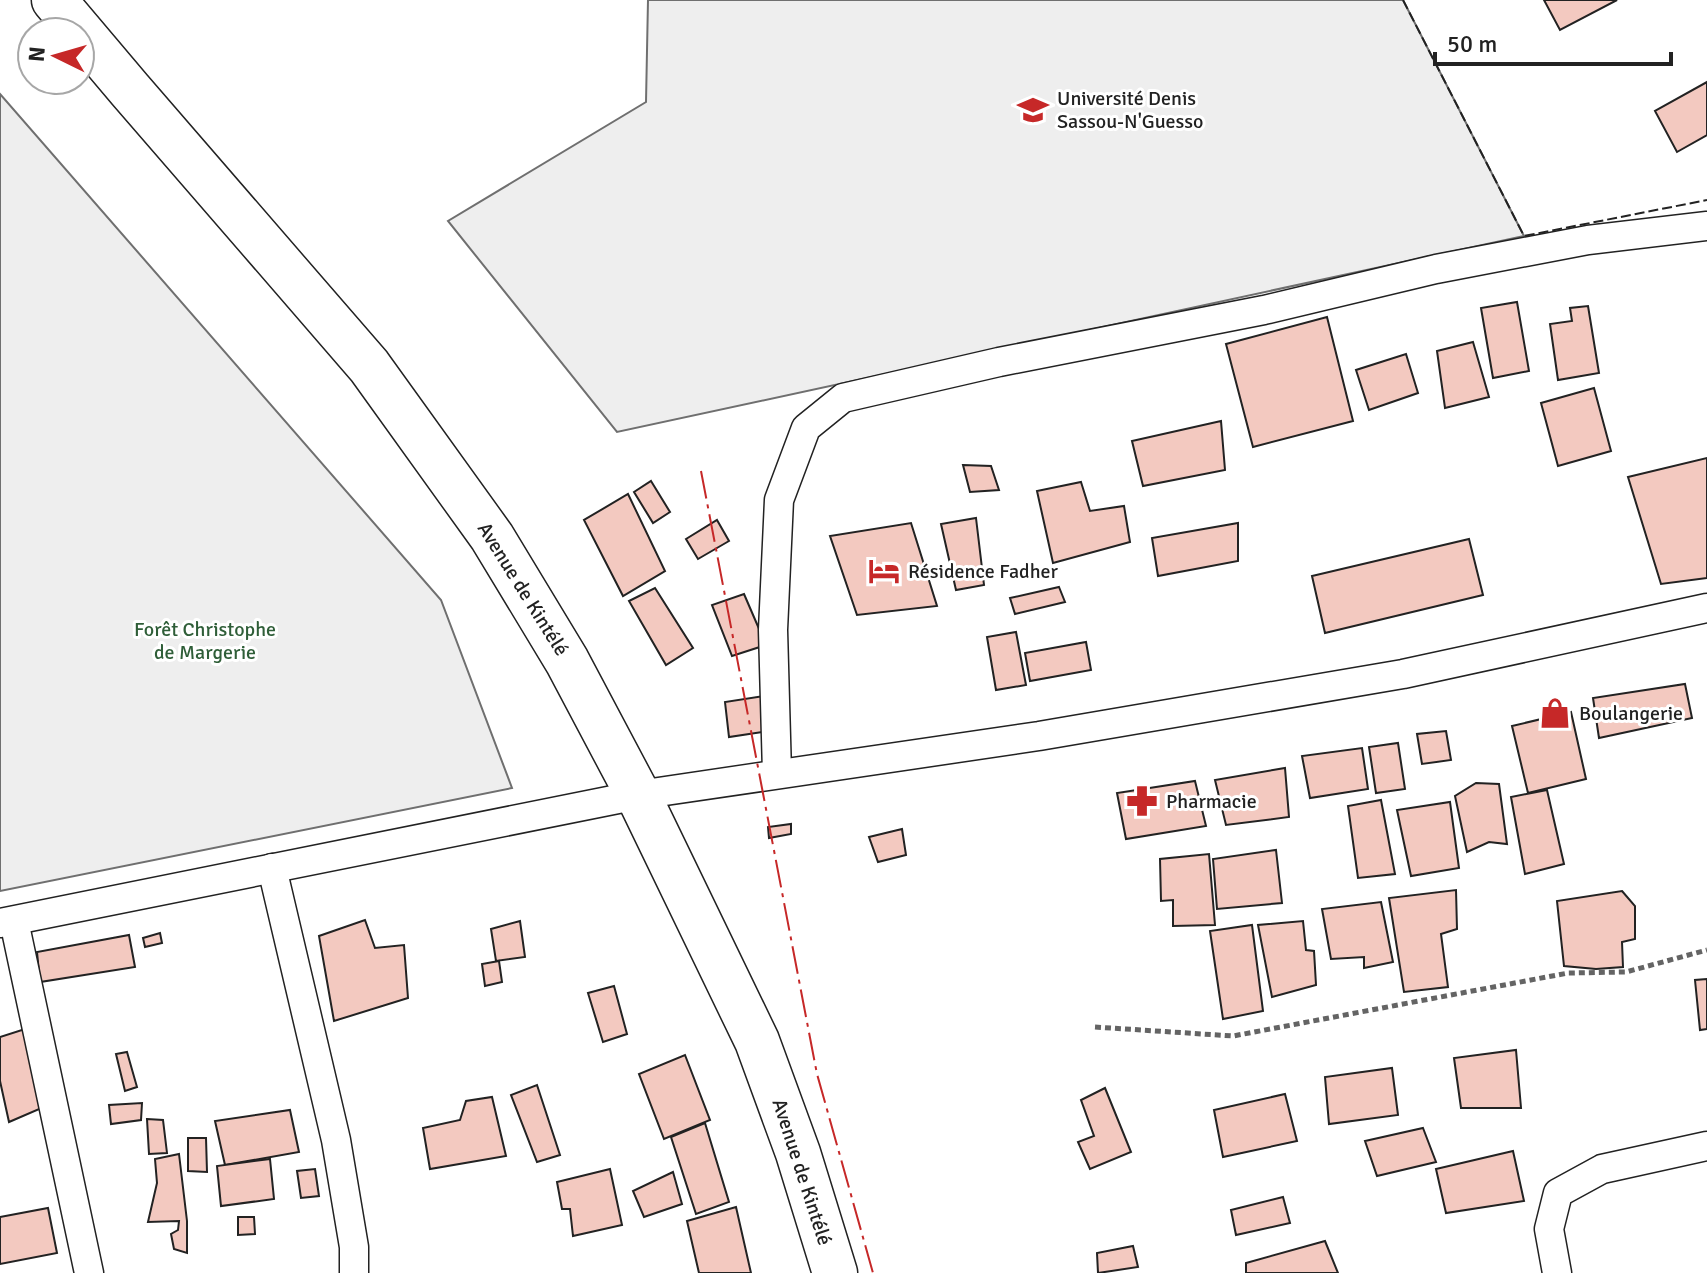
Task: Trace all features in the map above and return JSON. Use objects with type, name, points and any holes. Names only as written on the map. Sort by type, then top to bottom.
[{"type":"main road","name":"Avenue de Kintélé","points":[[54,0],[369,366],[492,537],[552,636],[638,795],[757,1041],[798,1153],[835,1273]]},
{"type":"street","points":[[777,773],[773,630],[779,500],[806,428],[843,398],[999,362],[1264,310],[1436,269],[1588,240],[1707,226]]},
{"type":"street","points":[[89,1273],[7,922],[638,795],[1039,736],[1403,674],[1707,608]]},
{"type":"street","points":[[272,868],[336,1140],[354,1247],[354,1273]]},
{"type":"street","points":[[1557,1273],[1549,1229],[1558,1193],[1602,1169],[1707,1146]]},
{"type":"path","points":[[1095,1027],[1233,1036],[1568,973],[1626,972],[1707,950]]},
{"type":"green space","name":"Université Denis Sassou-N'Guesso","points":[[648,0],[1403,0],[1524,236],[617,432],[448,221],[646,102]]},
{"type":"green space","name":"Forêt Christophe de Margerie","points":[[0,94],[441,600],[512,788],[0,891]]},
{"type":"building","points":[[1544,0],[1617,0],[1560,30]]},
{"type":"building","points":[[1707,82],[1707,135],[1677,152],[1655,111]]},
{"type":"building","points":[[1517,302],[1529,371],[1493,378],[1481,308]]},
{"type":"building","points":[[1588,306],[1599,373],[1558,380],[1550,324],[1572,321],[1570,308]]},
{"type":"building","points":[[1327,317],[1353,421],[1253,447],[1226,344]]},
{"type":"building","points":[[1473,342],[1489,397],[1445,408],[1437,351]]},
{"type":"building","points":[[1406,354],[1418,393],[1369,410],[1356,370]]},
{"type":"building","points":[[1594,388],[1611,451],[1558,466],[1541,403]]},
{"type":"building","points":[[1221,421],[1225,470],[1143,486],[1132,441]]},
{"type":"building","points":[[1707,458],[1707,578],[1661,584],[1628,477]]},
{"type":"building","points":[[963,465],[991,466],[999,490],[970,492]]},
{"type":"building","points":[[651,481],[670,512],[653,523],[634,492]]},
{"type":"building","points":[[1081,482],[1090,511],[1124,506],[1130,542],[1053,563],[1037,491]]},
{"type":"building","points":[[628,494],[665,571],[623,596],[584,520]]},
{"type":"building","points":[[976,518],[984,585],[956,590],[941,524]]},
{"type":"building","points":[[717,520],[729,541],[698,559],[686,539]]},
{"type":"building","name":"Résidence Fadher","points":[[911,523],[937,606],[857,615],[830,536]]},
{"type":"building","points":[[1238,523],[1238,561],[1158,576],[1152,538]]},
{"type":"building","points":[[1469,539],[1483,595],[1325,633],[1312,576]]},
{"type":"building","points":[[1059,587],[1065,602],[1015,614],[1010,598]]},
{"type":"building","points":[[655,588],[693,648],[666,665],[629,601]]},
{"type":"building","points":[[744,594],[766,645],[732,656],[712,605]]},
{"type":"building","points":[[1016,632],[1026,685],[996,690],[987,637]]},
{"type":"building","points":[[1086,642],[1091,670],[1030,681],[1025,653]]},
{"type":"building","points":[[1685,684],[1692,718],[1599,738],[1593,698]]},
{"type":"building","points":[[764,696],[769,731],[729,737],[725,702]]},
{"type":"building","points":[[1571,712],[1586,779],[1528,793],[1512,726]]},
{"type":"building","points":[[1446,731],[1451,760],[1422,764],[1417,734]]},
{"type":"building","points":[[1398,743],[1405,789],[1376,793],[1369,747]]},
{"type":"building","points":[[1362,748],[1368,789],[1310,798],[1302,756]]},
{"type":"building","points":[[1285,768],[1289,817],[1226,825],[1215,780]]},
{"type":"building","points":[[1195,781],[1206,826],[1126,839],[1117,793]]},
{"type":"building","points":[[1476,783],[1499,784],[1507,844],[1489,842],[1467,852],[1455,796]]},
{"type":"building","points":[[1547,790],[1564,864],[1525,874],[1511,797]]},
{"type":"building","points":[[1381,800],[1395,874],[1358,878],[1348,806]]},
{"type":"building","points":[[1450,802],[1459,868],[1411,876],[1397,810]]},
{"type":"building","points":[[791,824],[791,834],[769,838],[768,827]]},
{"type":"building","points":[[902,829],[906,855],[878,862],[869,837]]},
{"type":"building","points":[[1276,850],[1282,903],[1217,909],[1213,859]]},
{"type":"building","points":[[1209,854],[1215,925],[1173,926],[1173,900],[1161,901],[1160,859]]},
{"type":"building","points":[[1456,890],[1457,929],[1441,934],[1448,987],[1404,992],[1389,898]]},
{"type":"building","points":[[1622,891],[1635,906],[1635,939],[1622,942],[1623,967],[1596,969],[1564,966],[1557,901]]},
{"type":"building","points":[[1381,902],[1393,962],[1364,968],[1364,957],[1331,959],[1322,909]]},
{"type":"building","points":[[365,920],[375,948],[404,945],[408,998],[334,1021],[319,936]]},
{"type":"building","points":[[520,921],[525,957],[496,961],[491,929]]},
{"type":"building","points":[[1303,921],[1306,950],[1314,951],[1316,985],[1272,997],[1258,925]]},
{"type":"building","points":[[1252,925],[1263,1011],[1223,1019],[1210,931]]},
{"type":"building","points":[[160,933],[162,943],[145,947],[143,938]]},
{"type":"building","points":[[129,935],[135,967],[40,982],[37,952]]},
{"type":"building","points":[[499,961],[502,982],[485,986],[482,964]]},
{"type":"building","points":[[1707,979],[1707,1029],[1700,1030],[1695,980]]},
{"type":"building","points":[[614,986],[627,1034],[603,1042],[588,993]]},
{"type":"building","points":[[25,1029],[44,1107],[9,1122],[0,1081],[0,1037]]},
{"type":"building","points":[[1516,1050],[1521,1108],[1461,1108],[1454,1058]]},
{"type":"building","points":[[127,1052],[137,1087],[125,1091],[116,1054]]},
{"type":"building","points":[[685,1055],[710,1120],[664,1139],[639,1074]]},
{"type":"building","points":[[1392,1068],[1398,1115],[1329,1124],[1325,1077]]},
{"type":"building","points":[[537,1085],[560,1155],[537,1162],[511,1095]]},
{"type":"building","points":[[1105,1088],[1131,1152],[1090,1169],[1078,1142],[1094,1136],[1081,1100]]},
{"type":"building","points":[[1285,1094],[1297,1141],[1223,1157],[1214,1110]]},
{"type":"building","points":[[492,1097],[506,1156],[430,1169],[423,1128],[460,1120],[466,1101]]},
{"type":"building","points":[[142,1103],[141,1120],[111,1124],[109,1105]]},
{"type":"building","points":[[290,1110],[299,1152],[225,1165],[215,1121]]},
{"type":"building","points":[[147,1119],[163,1120],[167,1153],[149,1154]]},
{"type":"building","points":[[705,1123],[729,1202],[696,1214],[671,1137]]},
{"type":"building","points":[[1423,1128],[1436,1162],[1377,1176],[1365,1141]]},
{"type":"building","points":[[188,1138],[206,1138],[207,1172],[188,1171]]},
{"type":"building","points":[[1513,1151],[1524,1201],[1446,1213],[1436,1169]]},
{"type":"building","points":[[179,1154],[187,1221],[187,1253],[174,1249],[171,1234],[178,1230],[179,1221],[148,1222],[157,1183],[155,1159]]},
{"type":"building","points":[[270,1159],[274,1199],[221,1206],[217,1166]]},
{"type":"building","points":[[315,1169],[319,1196],[301,1198],[297,1171]]},
{"type":"building","points":[[610,1169],[622,1225],[573,1236],[570,1209],[562,1209],[557,1182]]},
{"type":"building","points":[[673,1172],[682,1204],[644,1217],[633,1191]]},
{"type":"building","points":[[1283,1197],[1290,1223],[1236,1235],[1231,1210]]},
{"type":"building","points":[[736,1207],[751,1273],[699,1273],[687,1221]]},
{"type":"building","points":[[48,1208],[57,1253],[0,1264],[0,1217]]},
{"type":"building","points":[[238,1217],[254,1217],[255,1234],[238,1235]]},
{"type":"building","points":[[1325,1241],[1338,1273],[1246,1273],[1246,1263]]},
{"type":"building","points":[[1133,1246],[1138,1267],[1098,1273],[1097,1253]]},
{"type":"fence","points":[[1403,0],[1524,236],[1707,200]]},
{"type":"power","points":[[701,471],[817,1074],[873,1273]]},
{"type":"place","name":"Université Denis Sassou-N'Guesso","points":[[1033,110]]},
{"type":"place","name":"Résidence Fadher","points":[[884,571]]},
{"type":"place","name":"Boulangerie","points":[[1555,713]]},
{"type":"place","name":"Pharmacie","points":[[1142,801]]}]
